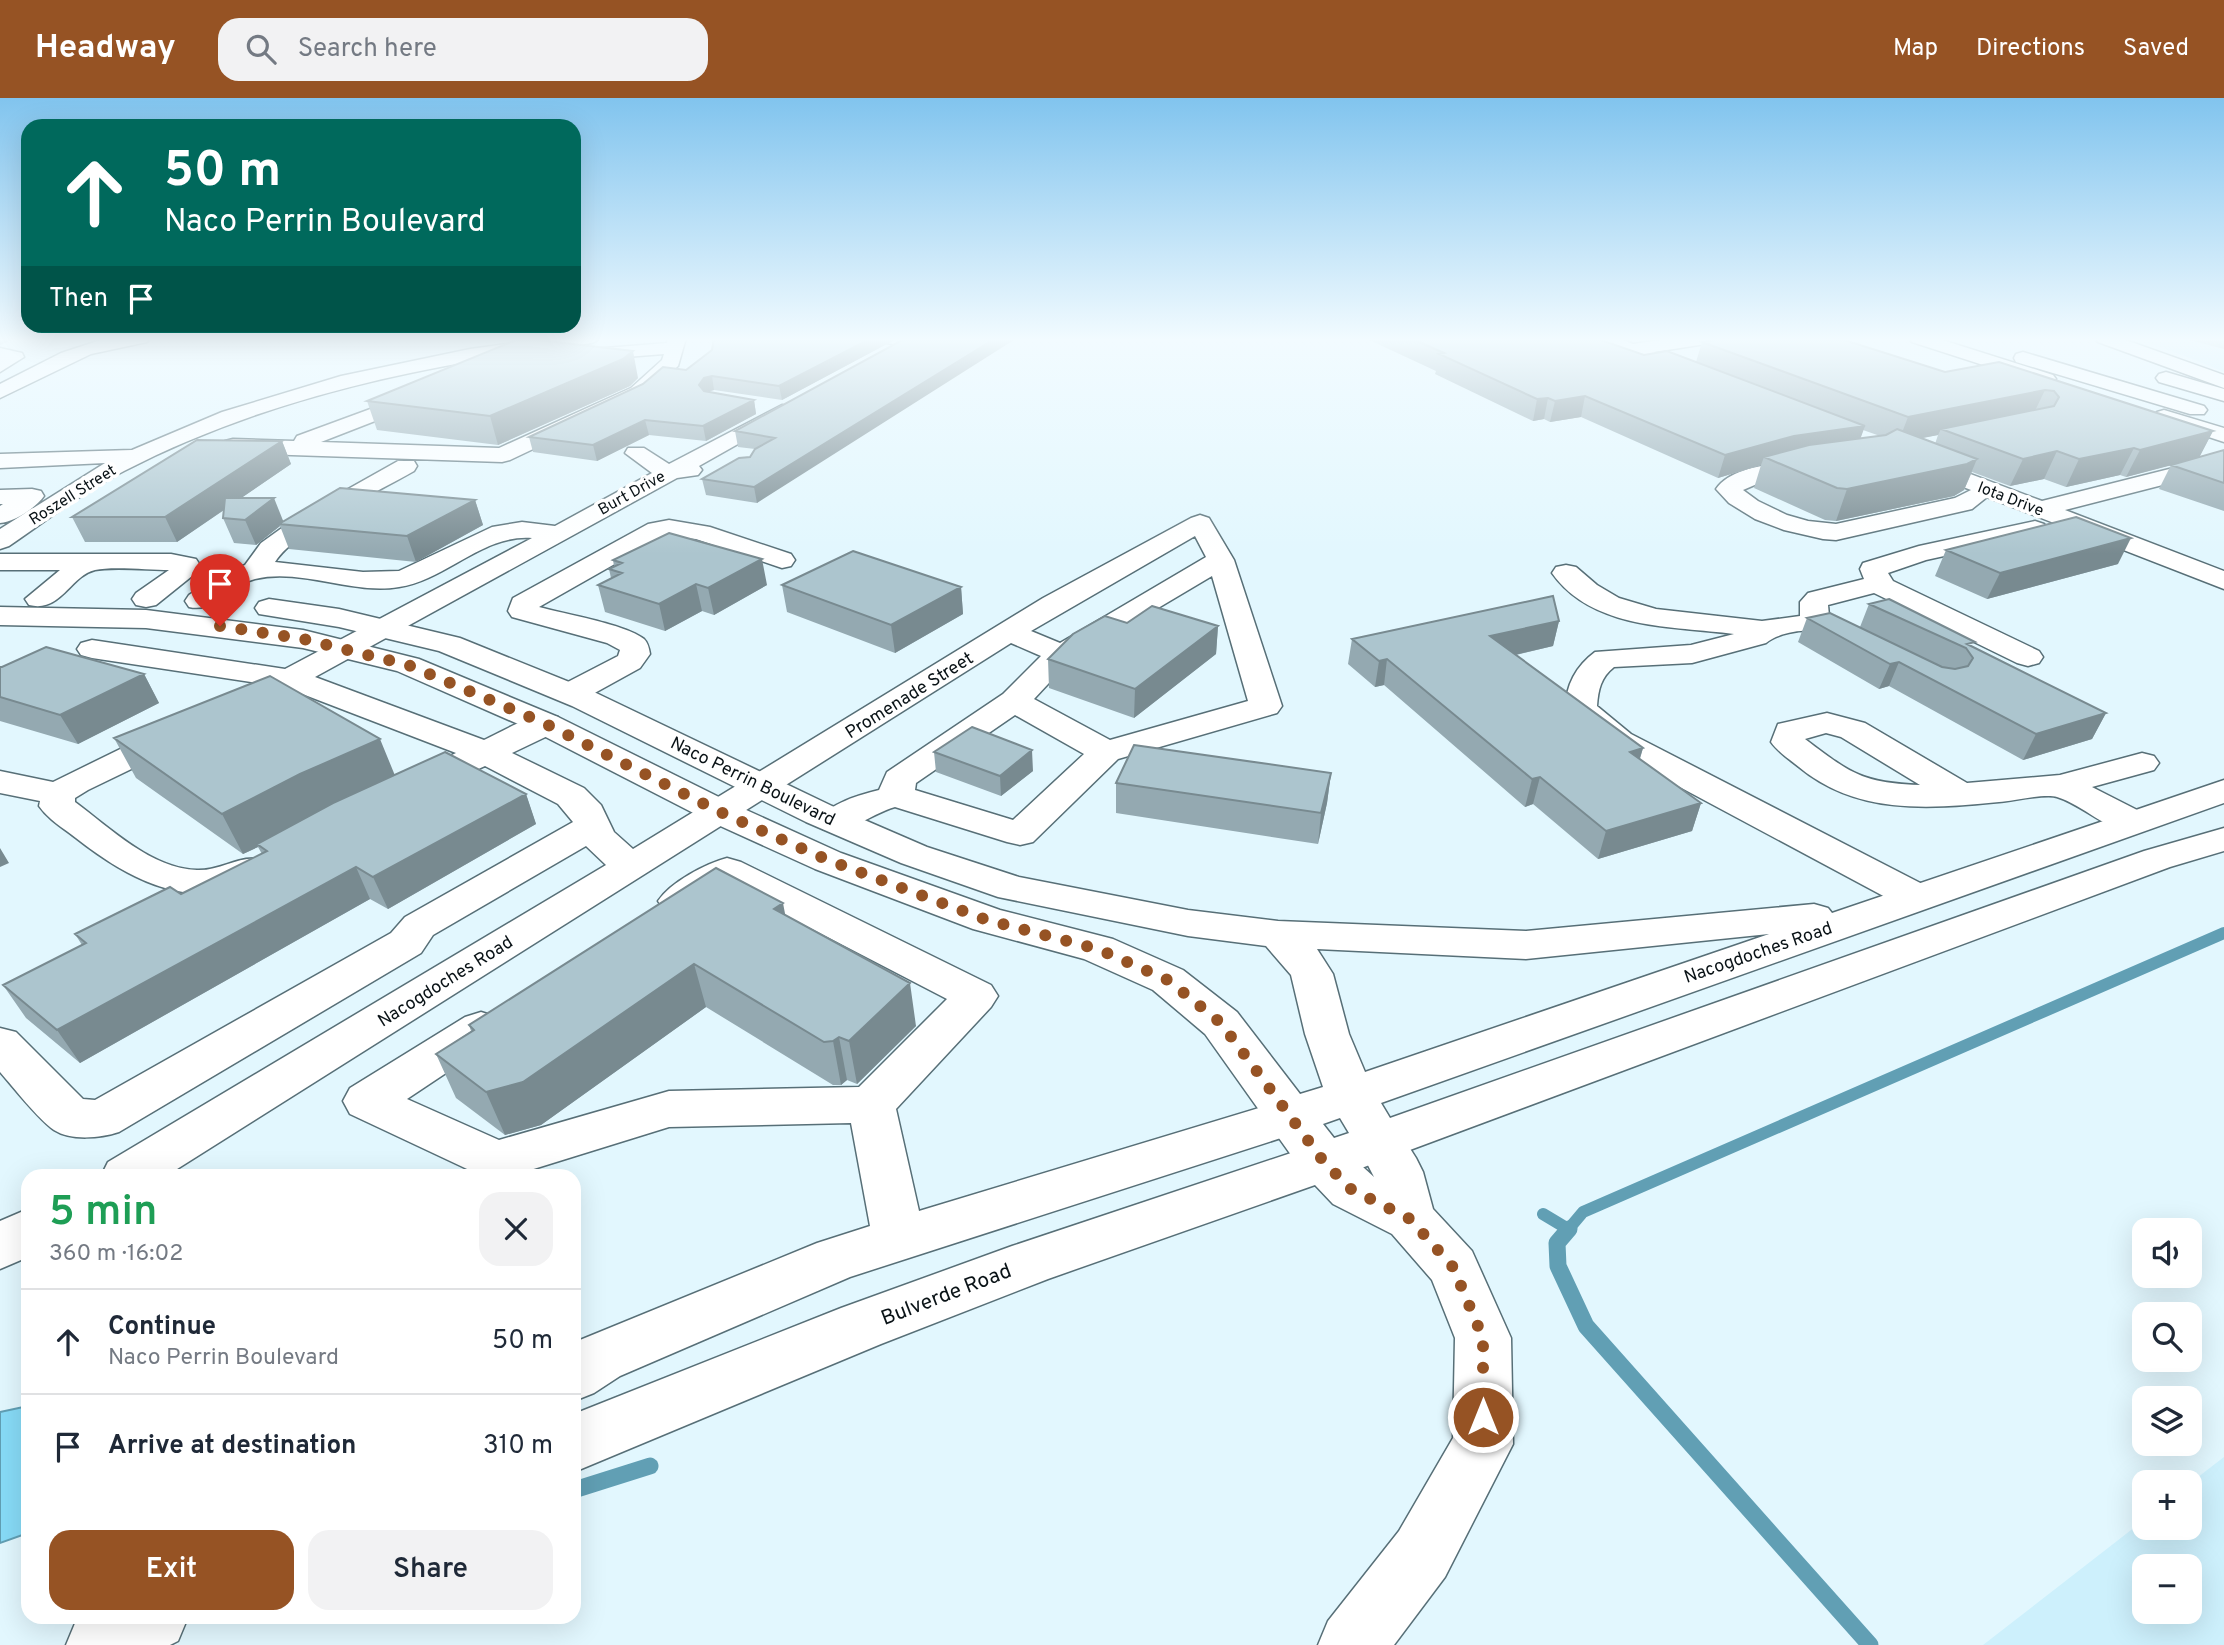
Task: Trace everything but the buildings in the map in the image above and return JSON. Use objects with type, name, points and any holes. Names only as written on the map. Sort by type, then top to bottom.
[{"type":"main road","points":[[195,430],[163,426],[209,410]]},
{"type":"main road","name":"Roszell Street","points":[[7,529],[148,450],[195,430],[253,410]]},
{"type":"main road","points":[[212,446],[243,432],[308,410]]},
{"type":"main road","points":[[290,447],[380,410]]},
{"type":"main road","points":[[0,461],[212,446],[502,455],[599,410]]},
{"type":"main road","name":"Burt Drive","points":[[58,794],[348,649],[666,472],[785,410]]},
{"type":"main road","points":[[2146,410],[2224,435]]},
{"type":"main road","points":[[2198,410],[2224,418]]},
{"type":"main road","points":[[1929,446],[1900,463],[1952,493],[2005,495]]},
{"type":"main road","points":[[636,453],[666,472],[731,466]]},
{"type":"main road","points":[[1834,461],[1761,475],[1737,482],[1728,489],[1735,496],[1774,518],[1817,532],[1836,532],[1963,504],[1976,496]]},
{"type":"main road","name":"Iota Drive","points":[[1900,463],[2005,495],[2224,581]]},
{"type":"main road","points":[[2039,509],[2213,465]]},
{"type":"main road","points":[[255,571],[270,549],[302,525],[406,466]]},
{"type":"main road","points":[[0,482],[94,479]]},
{"type":"main road","points":[[0,497],[32,496],[7,529]]},
{"type":"main road","points":[[348,499],[388,502]]},
{"type":"main road","points":[[492,510],[513,513],[519,520],[517,530]]},
{"type":"main road","points":[[2028,657],[1880,583],[1873,569],[1919,554],[2072,522]]},
{"type":"main road","name":"Promenade Street","points":[[764,786],[1053,604],[1200,523],[1221,560]]},
{"type":"main road","points":[[571,694],[629,662],[635,654],[634,646],[617,637],[522,611],[523,604],[669,526],[688,529],[782,560]]},
{"type":"main road","points":[[7,529],[56,535],[27,562]]},
{"type":"main road","points":[[199,601],[215,589],[255,571],[374,580],[400,579],[420,573],[498,534],[517,530],[557,533],[625,548]]},
{"type":"main road","points":[[2174,561],[2211,552]]},
{"type":"main road","points":[[836,821],[871,803],[896,796],[1020,834],[1106,752],[1266,706],[1221,560],[1061,654],[1014,701],[899,779],[896,796]]},
{"type":"main road","points":[[39,599],[89,561]]},
{"type":"main road","points":[[0,562],[171,562],[187,565],[189,568],[146,600]]},
{"type":"main road","points":[[1566,573],[1579,587],[1596,597],[1651,617],[1675,622],[1765,629],[1819,622],[1875,648]]},
{"type":"main road","points":[[1819,622],[1813,611],[1814,603],[1818,599],[1880,583]]},
{"type":"main road","name":"Naco Perrin Boulevard","points":[[0,599],[199,601],[253,605],[339,618],[449,644],[571,694],[836,821],[914,855],[1012,888],[1188,923],[1278,934],[1526,945],[1872,912]]},
{"type":"main road","points":[[0,616],[146,619],[220,626],[303,639],[408,665],[546,724],[720,812],[911,894],[987,920],[1098,949],[1168,980],[1221,1023],[1324,1162],[1351,1189],[1410,1219],[1453,1267],[1483,1338],[1482,1444],[1422,1553],[1352,1645]]},
{"type":"main road","points":[[1765,629],[1756,637],[1692,654],[1606,658],[1587,677],[1581,709],[1619,741],[1916,897]]},
{"type":"main road","points":[[1009,632],[1061,654]]},
{"type":"main road","points":[[92,649],[291,679],[484,752],[571,796],[588,813],[598,837],[630,867]]},
{"type":"main road","points":[[1014,701],[1106,752]]},
{"type":"main road","points":[[384,800],[546,724]]},
{"type":"main road","points":[[1959,794],[2061,785],[2142,762]]},
{"type":"main road","points":[[0,782],[58,794],[57,807],[120,855],[160,876],[204,883],[247,871],[284,851]]},
{"type":"main road","points":[[2061,785],[2132,822]]},
{"type":"main road","name":"Nacogdoches Road","points":[[137,1169],[764,786]]},
{"type":"main road","name":"Nacogdoches Road","points":[[1292,1116],[2224,791]]},
{"type":"main road","points":[[0,1044],[71,1117],[102,1119],[406,943],[419,926],[593,826]]},
{"type":"main road","points":[[1324,1162],[2157,859],[2224,839]]},
{"type":"main road","points":[[518,1004],[367,1101],[496,1161],[669,1109],[871,1105],[976,996],[727,870],[646,922]]},
{"type":"main road","points":[[1278,934],[1301,958],[1311,974],[1327,1034],[1350,1095],[1398,1172],[1410,1219]]},
{"type":"main road","points":[[406,943],[453,975]]},
{"type":"main road","points":[[194,1066],[236,1109]]},
{"type":"main road","points":[[871,1105],[899,1238]]},
{"type":"main road","points":[[581,1370],[600,1358],[799,1275],[899,1238],[1292,1116]]},
{"type":"main road","name":"Bulverde Road","points":[[581,1440],[861,1326],[1031,1262],[1324,1162]]},
{"type":"main road","points":[[0,1247],[21,1235]]},
{"type":"main road","points":[[100,1645],[140,1624]]},
{"type":"shaded area","points":[[2224,1457],[2224,1645],[1983,1645],[2132,1529],[2132,1540],[2202,1540],[2202,1474]]},
{"type":"water","points":[[21,1408],[21,1536],[0,1543],[0,1412]]},
{"type":"waterway","points":[[1567,1231],[1583,1212],[2224,933]]},
{"type":"waterway","points":[[1543,1214],[1568,1229]]},
{"type":"waterway","points":[[1569,1229],[1557,1243],[1558,1266],[1586,1326],[1870,1645]]},
{"type":"waterway","points":[[581,1488],[650,1466]]},
{"type":"route","points":[[220,626],[303,639],[408,665],[546,724],[720,812],[828,860],[911,894],[987,920],[1098,949],[1168,980],[1221,1023],[1324,1162],[1351,1189],[1410,1219],[1453,1267],[1483,1338],[1483,1417]]}]
